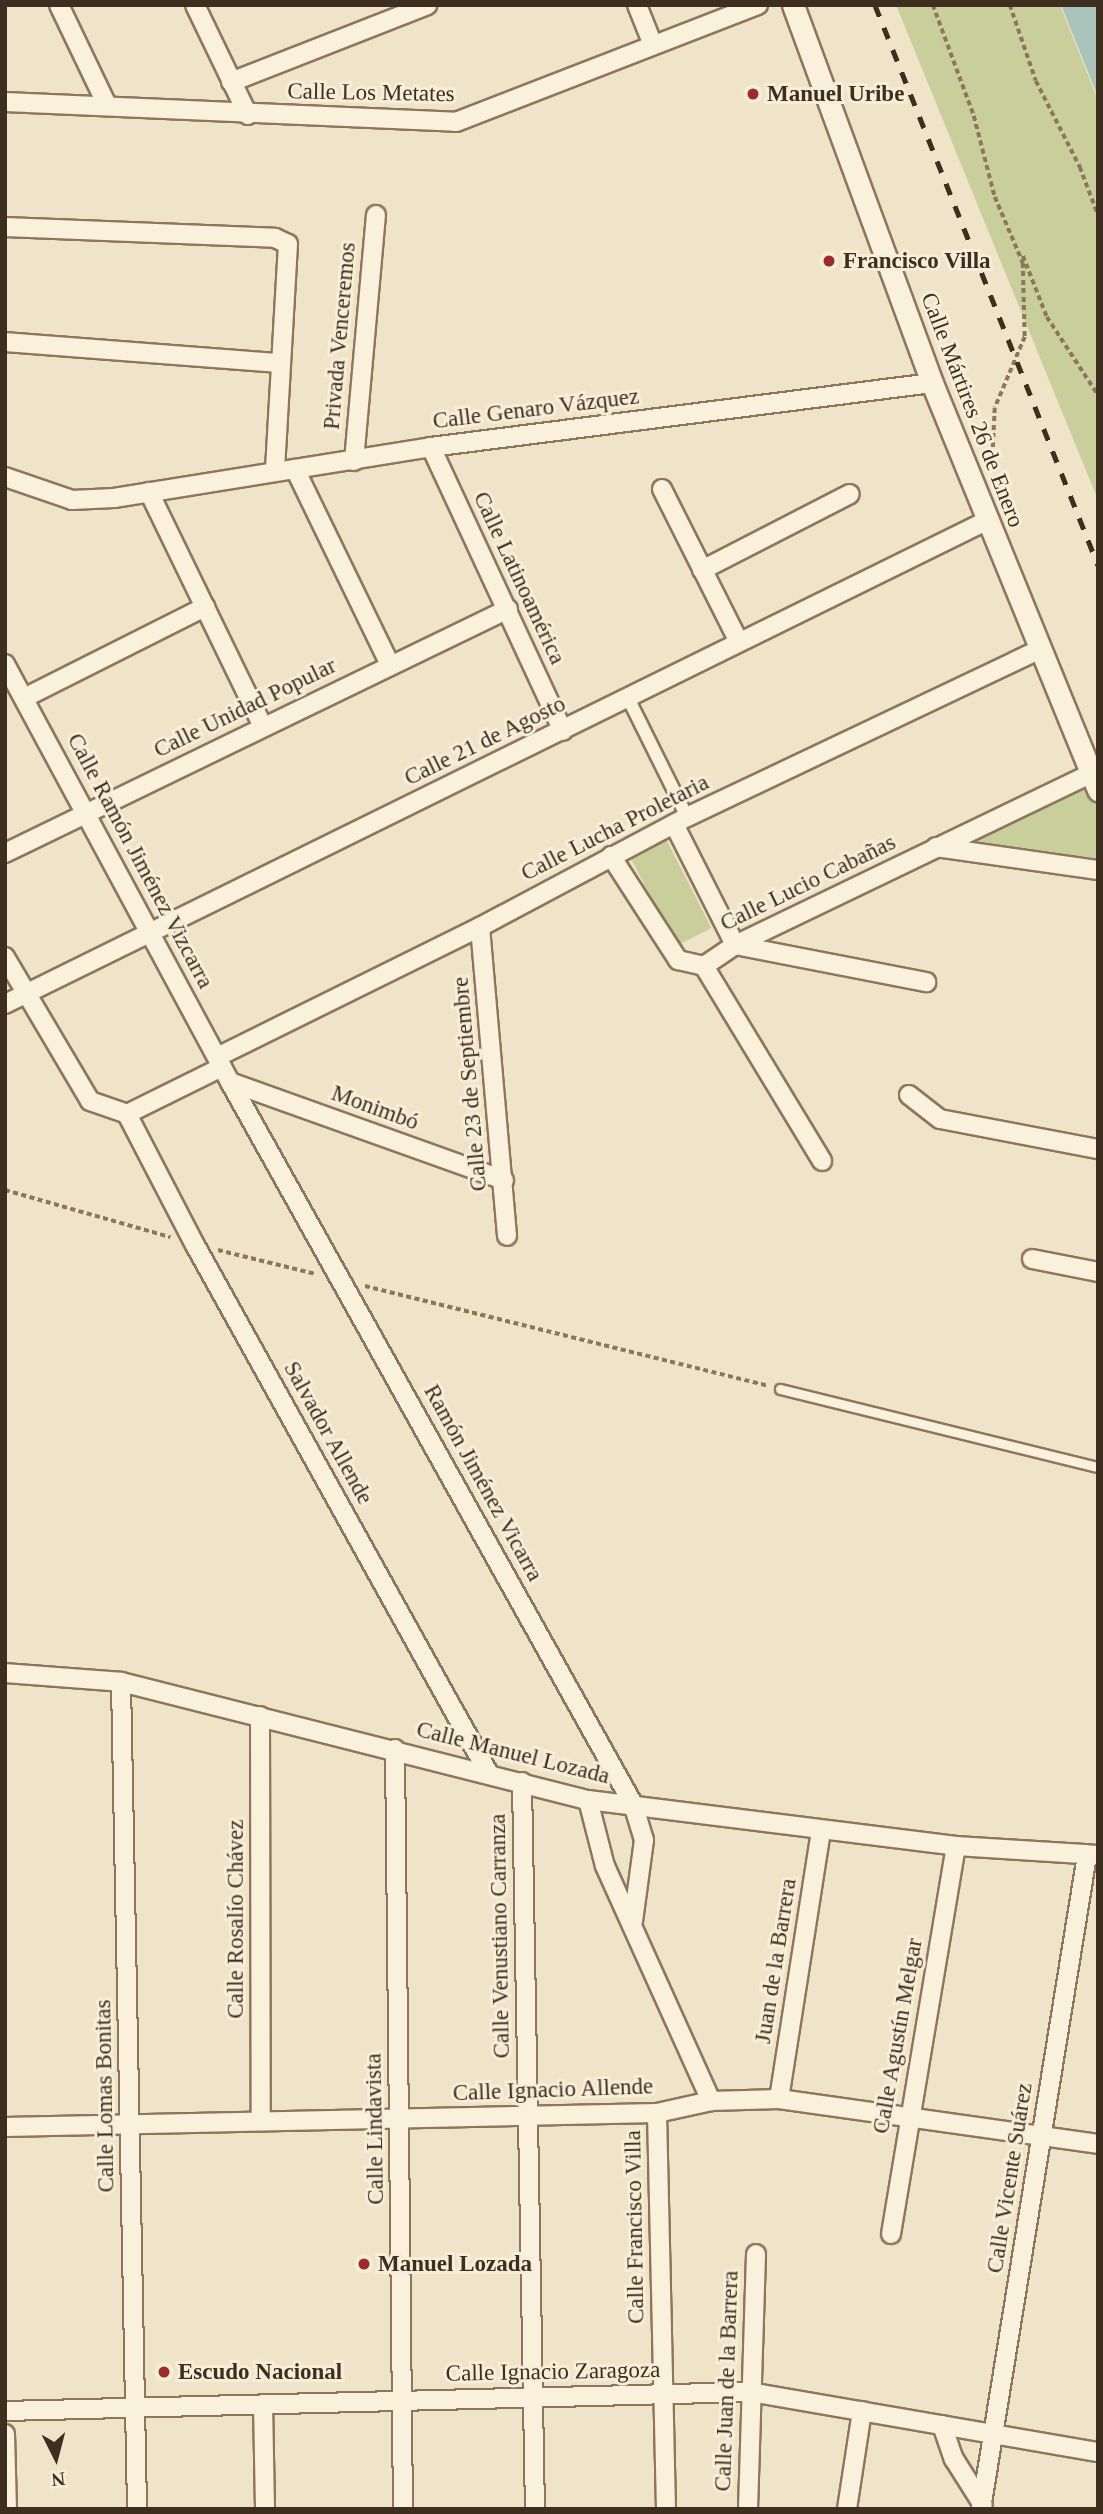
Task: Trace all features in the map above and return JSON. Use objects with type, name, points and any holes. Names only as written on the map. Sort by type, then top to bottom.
[{"type":"street","points":[[59,5],[107,106]]},
{"type":"street","points":[[195,5],[248,114]]},
{"type":"street","points":[[231,82],[427,5]]},
{"type":"street","points":[[637,5],[653,45]]},
{"type":"street","name":"Calle Los Metates","points":[[5,102],[456,122],[758,5]]},
{"type":"street","name":"Calle Mártires 26 de Enero","points":[[793,5],[932,383],[1094,782]]},
{"type":"street","name":"Privada Venceremos","points":[[354,461],[376,215]]},
{"type":"street","points":[[5,227],[275,238],[288,244],[275,472]]},
{"type":"street","points":[[5,342],[280,363]]},
{"type":"street","name":"Calle Genaro Vázquez","points":[[5,477],[72,500],[149,492],[431,447],[932,383]]},
{"type":"street","name":"Calle Latinoamérica","points":[[431,447],[563,731]]},
{"type":"street","points":[[295,469],[390,665]]},
{"type":"street","points":[[662,489],[739,642]]},
{"type":"street","points":[[149,492],[263,727]]},
{"type":"street","points":[[702,570],[850,494]]},
{"type":"street","name":"Calle 21 de Agosto","points":[[5,1004],[986,521]]},
{"type":"street","points":[[24,698],[205,607]]},
{"type":"street","name":"Calle Unidad Popular","points":[[5,853],[508,609]]},
{"type":"street","name":"Calle Lucha Proletaria","points":[[127,1114],[223,1069],[611,856],[1039,650]]},
{"type":"street","name":"Calle Ramón Jiménez Vizcarra","points":[[5,664],[223,1069]]},
{"type":"street","points":[[628,698],[735,945],[926,982]]},
{"type":"street","name":"Calle Lucio Cabañas","points":[[704,966],[735,945],[936,847],[1094,782]]},
{"type":"street","points":[[936,847],[1098,870]]},
{"type":"street","points":[[611,856],[678,960],[704,966],[822,1161]]},
{"type":"street","name":"Calle 23 de Septiembre","points":[[480,927],[507,1236]]},
{"type":"street","points":[[5,957],[90,1101],[127,1114]]},
{"type":"street","name":"Monimbó","points":[[223,1069],[503,1180]]},
{"type":"street","name":"Ramón Jiménez Vicarra","points":[[223,1069],[633,1804],[644,1840],[633,1921]]},
{"type":"street","points":[[909,1095],[940,1119],[1098,1149]]},
{"type":"street","name":"Salvador Allende","points":[[127,1114],[195,1245],[489,1774]]},
{"type":"street","points":[[1032,1259],[1098,1272]]},
{"type":"street","name":"Calle Manuel Lozada","points":[[5,1673],[121,1682],[395,1749],[588,1800],[956,1846],[1092,1855]]},
{"type":"street","name":"Calle Lomas Bonitas","points":[[121,1682],[137,2509]]},
{"type":"street","name":"Calle Rosalío Chávez","points":[[260,1716],[261,2121]]},
{"type":"street","name":"Calle Lindavista","points":[[395,1749],[403,2509]]},
{"type":"street","name":"Calle Venustiano Carranza","points":[[523,1782],[535,2509]]},
{"type":"street","points":[[588,1800],[606,1866],[633,1921],[711,2101]]},
{"type":"street","name":"Juan de la Barrera","points":[[779,2099],[821,1831]]},
{"type":"street","name":"Calle Agustín Melgar","points":[[891,2234],[956,1846]]},
{"type":"street","name":"Calle Vicente Suárez","points":[[982,2507],[1041,2136],[1092,1855]]},
{"type":"street","name":"Calle Ignacio Allende","points":[[5,2127],[657,2113],[711,2101],[779,2099],[1098,2144]]},
{"type":"street","name":"Calle Francisco Villa","points":[[657,2113],[666,2509]]},
{"type":"street","name":"Calle Juan de la Barrera","points":[[748,2509],[756,2254]]},
{"type":"street","name":"Calle Ignacio Zaragoza","points":[[5,2411],[750,2392],[1098,2452]]},
{"type":"street","points":[[263,2404],[265,2509]]},
{"type":"street","points":[[847,2509],[862,2411]]},
{"type":"street","points":[[942,2425],[954,2459],[982,2507]]},
{"type":"street","points":[[5,2434],[7,2509]]},
{"type":"lane","points":[[780,1389],[1098,1467]]},
{"type":"path","points":[[933,5],[974,116],[995,197],[1019,246],[1047,317],[1098,395]]},
{"type":"path","points":[[1010,5],[1036,81],[1080,167],[1098,215]]},
{"type":"path","points":[[990,482],[995,408],[1025,337],[1027,300],[1019,246]]},
{"type":"path","points":[[5,1190],[195,1245],[780,1389]]},
{"type":"green space","points":[[896,5],[1060,5],[1098,100],[1098,500]]},
{"type":"green space","points":[[1091,774],[1098,790],[1098,870],[936,847]]},
{"type":"green space","points":[[666,839],[711,928],[676,946],[630,857]]},
{"type":"water","points":[[1061,5],[1098,5],[1098,97]]},
{"type":"railway","points":[[875,5],[1098,565]]},
{"type":"place","name":"Manuel Uribe","points":[[753,94]]},
{"type":"place","name":"Francisco Villa","points":[[829,261]]},
{"type":"place","name":"Manuel Lozada","points":[[364,2264]]},
{"type":"place","name":"Escudo Nacional","points":[[164,2372]]}]
